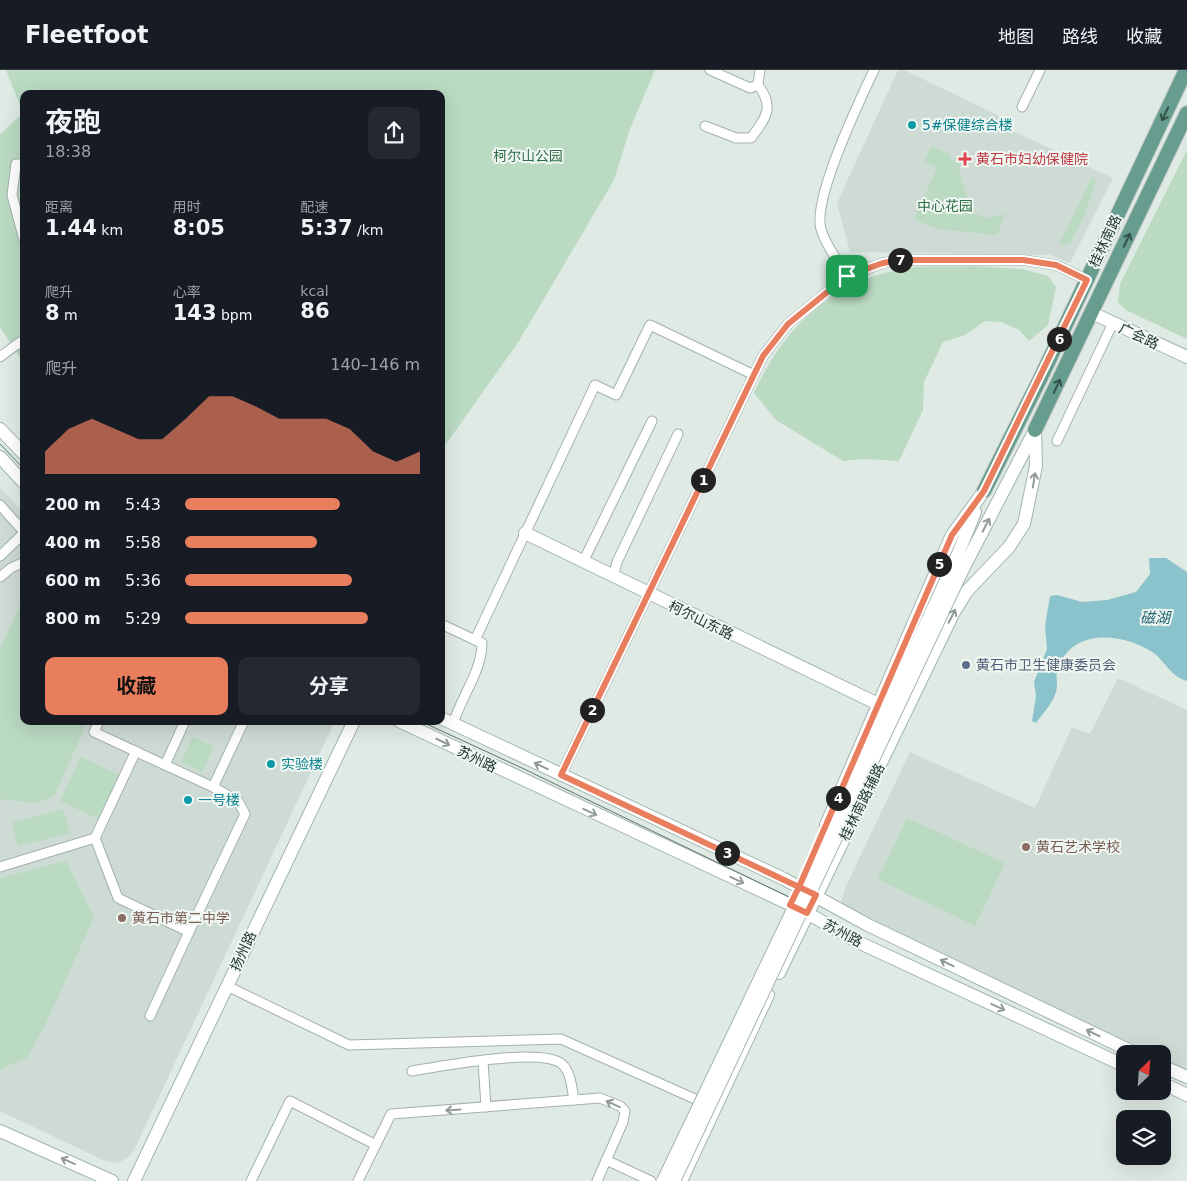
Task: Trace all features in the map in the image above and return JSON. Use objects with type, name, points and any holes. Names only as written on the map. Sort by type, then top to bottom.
[{"type":"main road","name":"桂林南路","points":[[984,491],[1087,280],[1186,70]]},
{"type":"main road","name":"桂林南路","points":[[1035,430],[1187,113]]},
{"type":"main road","name":"广会路","points":[[1092,313],[1187,357]]},
{"type":"main road","points":[[0,429],[20,450]]},
{"type":"main road","points":[[663,1181],[959,565],[1035,430]]},
{"type":"main road","name":"桂林南路辅路","points":[[682,1181],[807,913],[954,612],[967,591],[1008,547],[1024,524],[1036,466],[1035,430]]},
{"type":"main road","points":[[0,458],[20,479]]},
{"type":"main road","points":[[674,1181],[959,565],[984,491]]},
{"type":"main road","name":"桂林南路辅路","points":[[657,1181],[799,887],[952,535],[984,491]]},
{"type":"main road","name":"柯尔山东路","points":[[525,534],[878,704]]},
{"type":"main road","name":"苏州路","points":[[447,721],[816,895],[868,925],[1118,1045]]},
{"type":"main road","name":"扬州路","points":[[134,1181],[352,725]]},
{"type":"main road","name":"苏州路","points":[[408,725],[807,913],[858,942],[1116,1062]]},
{"type":"main road","points":[[1171,1070],[1187,1078]]},
{"type":"main road","points":[[1171,1087],[1187,1095]]},
{"type":"main road","points":[[0,1131],[112,1181]]},
{"type":"street","points":[[710,70],[750,88],[758,84]]},
{"type":"street","points":[[705,126],[736,138],[751,138],[762,123],[769,107],[765,93],[758,84],[760,70]]},
{"type":"street","points":[[847,276],[821,230],[820,215],[839,148],[874,70]]},
{"type":"street","points":[[1022,107],[1040,70]]},
{"type":"street","points":[[20,164],[16,164],[12,195],[20,225]]},
{"type":"street","points":[[561,775],[754,375],[768,348],[783,330],[847,276],[883,263],[900,260],[1023,260],[1056,265],[1087,280]]},
{"type":"street","points":[[1057,441],[1113,324]]},
{"type":"street","points":[[475,640],[595,385],[616,395],[650,325],[754,375]]},
{"type":"street","points":[[0,357],[20,342]]},
{"type":"street","points":[[583,562],[652,421]]},
{"type":"street","points":[[613,577],[617,562],[678,434]]},
{"type":"street","points":[[0,505],[20,528]]},
{"type":"street","points":[[0,556],[20,537]]},
{"type":"street","points":[[0,577],[20,564]]},
{"type":"street","points":[[445,626],[482,643],[482,656],[457,710],[447,721]]},
{"type":"street","points":[[97,725],[94,732],[213,787],[238,801],[245,814],[150,1016]]},
{"type":"street","points":[[165,765],[183,725]]},
{"type":"street","points":[[213,787],[242,725]]},
{"type":"street","points":[[136,752],[95,838],[118,898],[190,932]]},
{"type":"street","points":[[0,866],[95,838]]},
{"type":"street","points":[[227,986],[349,1045],[561,1039],[696,1099]]},
{"type":"street","points":[[412,1071],[524,1057],[550,1058],[563,1065],[570,1077],[574,1100]]},
{"type":"street","points":[[483,1061],[486,1107]]},
{"type":"street","points":[[358,1181],[391,1114],[600,1098],[620,1106],[625,1111],[623,1122],[597,1181]]},
{"type":"street","points":[[251,1181],[290,1101],[376,1145]]},
{"type":"street","points":[[606,1160],[651,1181]]},
{"type":"shaded area","name":"黄石市妇幼保健院","points":[[898,70],[904,70],[1010,121],[1007,128],[1113,178],[1070,263],[1050,255],[850,252],[837,203]]},
{"type":"shaded area","name":"黄石市第二中学","points":[[0,487],[20,510],[20,725],[333,725],[135,1148],[128,1158],[117,1163],[105,1161],[0,1111]]},
{"type":"shaded area","name":"黄石艺术学校","points":[[1118,678],[1187,710],[1187,1076],[1171,1068],[1171,1045],[1123,1045],[840,905],[846,886],[910,752],[1035,808],[1072,727],[1090,734]]},
{"type":"green space","name":"柯尔山公园","points":[[6,70],[655,70],[630,129],[614,180],[519,341],[445,445],[445,90],[20,90],[20,105]]},
{"type":"green space","name":"柯尔山公园","points":[[20,116],[20,358],[0,327],[0,134]]},
{"type":"green space","name":"中心花园","points":[[932,146],[951,155],[950,159],[961,164],[959,172],[972,212],[985,218],[1005,214],[997,235],[938,229],[914,219],[937,168],[924,161]]},
{"type":"green space","points":[[1187,150],[1187,339],[1126,310],[1118,302],[1120,284]]},
{"type":"green space","points":[[1092,177],[1096,181],[1085,214],[1070,243],[1059,245]]},
{"type":"green space","points":[[974,266],[1022,269],[1048,276],[1056,287],[1048,325],[1029,341],[1019,330],[1001,322],[985,321],[965,335],[943,342],[924,382],[923,410],[899,461],[864,459],[843,461],[776,420],[754,393],[780,347],[797,327],[815,310],[858,282],[909,268]]},
{"type":"green space","points":[[20,606],[20,725],[86,725],[54,796],[36,803],[0,799],[0,648]]},
{"type":"green space","points":[[193,737],[214,747],[202,772],[181,762]]},
{"type":"green space","points":[[81,757],[122,776],[101,820],[60,801]]},
{"type":"green space","points":[[63,809],[70,833],[18,846],[12,823]]},
{"type":"green space","points":[[907,818],[1005,863],[975,926],[878,879]]},
{"type":"green space","points":[[66,861],[94,917],[46,1023],[27,1058],[3,1068],[0,1072],[0,878]]},
{"type":"water","name":"磁湖","points":[[1149,558],[1166,558],[1187,572],[1187,681],[1171,671],[1154,653],[1137,644],[1112,638],[1087,640],[1076,645],[1066,653],[1057,671],[1057,687],[1054,697],[1036,723],[1032,721],[1036,696],[1034,682],[1047,649],[1045,626],[1050,596],[1057,595],[1082,602],[1107,600],[1136,592],[1150,574]]},
{"type":"tram line","points":[[0,444],[20,465]]},
{"type":"tram line","points":[[429,725],[797,901],[797,908],[786,935],[668,1181]]},
{"type":"place","name":"5#保健综合楼","points":[[912,125]]},
{"type":"place","name":"黄石市妇幼保健院","points":[[965,159]]},
{"type":"place","name":"黄石市卫生健康委员会","points":[[966,665]]},
{"type":"place","name":"实验楼","points":[[271,764]]},
{"type":"place","name":"一号楼","points":[[188,800]]},
{"type":"place","name":"黄石艺术学校","points":[[1026,847]]},
{"type":"place","name":"黄石市第二中学","points":[[122,918]]},
{"type":"route","points":[[847,276],[788,324],[774,339],[763,356],[561,775],[799,887],[790,905],[807,913],[816,895],[799,887],[952,535],[984,491],[1087,280],[1056,265],[1023,260],[900,260],[883,263],[847,276]]}]
